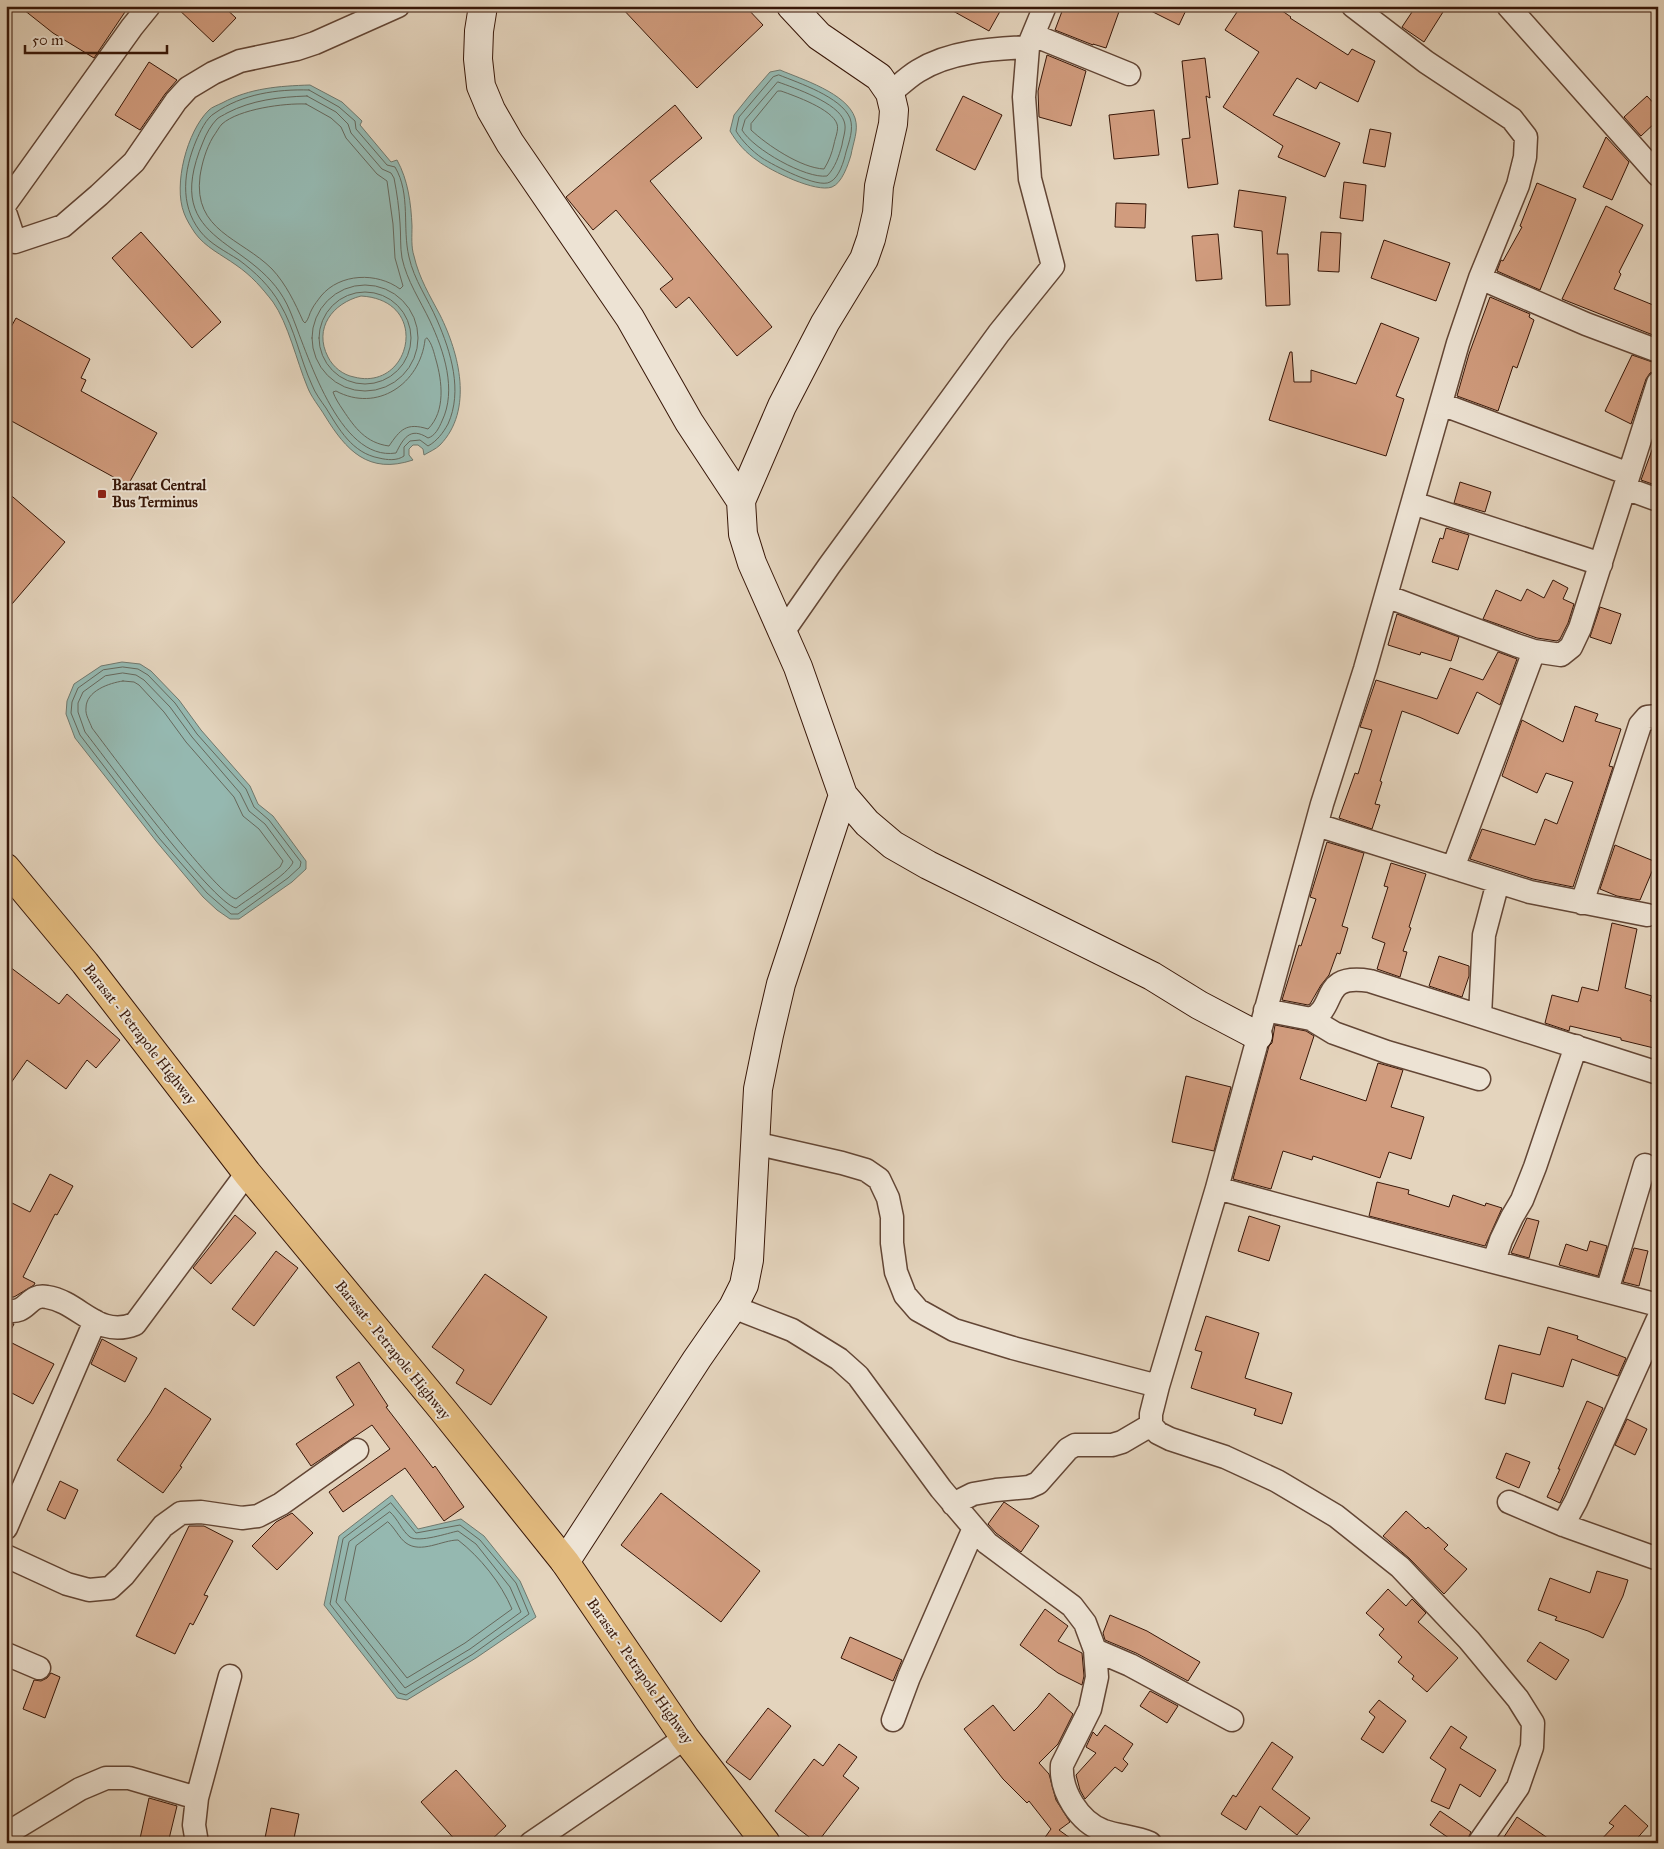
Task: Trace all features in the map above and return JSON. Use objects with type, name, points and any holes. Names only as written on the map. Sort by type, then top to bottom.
[{"type":"highway","name":"Barasat - Petrapole Highway","points":[[6,868],[85,963],[247,1173],[443,1410],[565,1562],[685,1738],[766,1843]]},
{"type":"street","points":[[6,215],[15,242],[63,226],[99,196],[134,162],[176,101],[188,88],[212,73],[240,61],[297,49],[315,43],[398,6]]},
{"type":"street","points":[[483,6],[479,31],[478,59],[481,86],[491,110],[510,144],[630,318],[689,422],[741,501]]},
{"type":"street","points":[[791,6],[819,36],[879,77],[890,93],[894,110],[893,124],[879,186],[877,213],[871,240],[864,259],[801,368],[782,406],[741,501],[743,534],[750,556],[801,675],[843,795],[867,823],[893,845],[928,866],[1152,976],[1199,1005],[1258,1036]]},
{"type":"street","points":[[783,632],[999,332],[1053,266],[1030,179],[1024,97],[1031,41],[1045,6]]},
{"type":"street","points":[[1353,6],[1426,62],[1512,119],[1526,136],[1525,157],[1518,185],[1480,278],[1441,404],[1317,825],[1217,1188],[1158,1386],[1151,1414],[1151,1425],[1158,1433],[1170,1439],[1224,1457],[1277,1481],[1336,1516],[1400,1567],[1469,1640],[1518,1699],[1533,1722],[1532,1747],[1518,1787],[1479,1843]]},
{"type":"street","points":[[1508,6],[1658,175]]},
{"type":"street","points":[[6,203],[132,27],[142,8]]},
{"type":"street","points":[[890,93],[918,71],[938,61],[1031,41],[1129,74]]},
{"type":"street","points":[[1480,278],[1586,324],[1658,351]]},
{"type":"street","points":[[1386,596],[1534,651],[1561,655],[1571,648],[1580,628],[1658,383]]},
{"type":"street","points":[[1441,404],[1627,481],[1658,500]]},
{"type":"street","points":[[1413,503],[1600,564]]},
{"type":"street","points":[[1453,868],[1534,651]]},
{"type":"street","points":[[1582,903],[1640,725],[1647,717],[1658,716]]},
{"type":"street","points":[[565,1562],[697,1359],[733,1308],[744,1285],[749,1260],[758,1089],[781,984],[843,795]]},
{"type":"street","points":[[1317,825],[1530,892],[1647,915]]},
{"type":"street","points":[[1480,1016],[1484,936],[1498,882]]},
{"type":"street","points":[[1311,1019],[1320,1012],[1336,985],[1347,980],[1361,979],[1658,1073]]},
{"type":"street","points":[[1265,1010],[1311,1019],[1334,1033],[1387,1052],[1479,1079]]},
{"type":"street","points":[[1494,1261],[1501,1240],[1522,1200],[1535,1167],[1576,1046]]},
{"type":"street","points":[[754,1143],[842,1162],[866,1170],[879,1179],[888,1198],[892,1217],[892,1243],[896,1272],[905,1295],[918,1310],[954,1330],[1013,1348],[1158,1386]]},
{"type":"street","points":[[1607,1291],[1645,1165]]},
{"type":"street","points":[[6,1310],[12,1312],[22,1310],[37,1297],[47,1297],[60,1301],[95,1321],[112,1328],[126,1328],[135,1324],[247,1173]]},
{"type":"street","points":[[1217,1188],[1367,1230],[1494,1261],[1658,1305]]},
{"type":"street","points":[[733,1308],[792,1330],[814,1342],[852,1370],[940,1490],[987,1543],[1072,1606],[1085,1623],[1094,1650],[1096,1678],[1090,1709],[1062,1765],[1064,1788],[1081,1814],[1090,1835],[1105,1831],[1150,1843]]},
{"type":"street","points":[[1563,1525],[1576,1501],[1658,1319]]},
{"type":"street","points":[[6,1528],[95,1321]]},
{"type":"street","points":[[953,1504],[973,1494],[1029,1487],[1038,1483],[1068,1449],[1075,1445],[1112,1445],[1122,1442],[1151,1425]]},
{"type":"street","points":[[6,1556],[67,1584],[89,1590],[110,1588],[124,1575],[163,1526],[181,1513],[201,1512],[242,1518],[258,1516],[281,1504],[357,1450]]},
{"type":"street","points":[[1509,1502],[1563,1525],[1658,1559]]},
{"type":"street","points":[[893,1720],[909,1677],[974,1528]]},
{"type":"street","points":[[1094,1650],[1130,1666],[1232,1720]]},
{"type":"street","points":[[6,1654],[39,1668]]},
{"type":"street","points":[[197,1843],[194,1825],[197,1798],[230,1676]]},
{"type":"street","points":[[531,1843],[685,1738]]},
{"type":"street","points":[[6,1834],[80,1789],[106,1778],[129,1778],[197,1798]]},
{"type":"water","points":[[780,70],[833,94],[843,101],[855,118],[856,132],[850,159],[842,178],[832,187],[816,187],[805,184],[773,170],[746,151],[730,131],[734,115],[750,95],[770,72]]},
{"type":"water","points":[[310,85],[342,102],[362,121],[360,125],[391,162],[397,160],[404,176],[410,200],[412,249],[416,264],[453,346],[460,381],[460,399],[457,415],[451,431],[440,445],[424,455],[423,449],[418,445],[413,445],[409,449],[409,455],[413,460],[397,464],[371,462],[350,449],[313,398],[303,376],[288,331],[273,302],[247,273],[199,238],[190,226],[184,213],[180,188],[184,159],[194,131],[209,110],[233,98],[254,91],[276,87]],"holes":[[[361,296],[383,301],[398,312],[405,327],[406,344],[400,359],[389,371],[374,378],[354,377],[342,372],[330,361],[324,346],[324,327],[328,318],[342,304],[351,299]]]},
{"type":"water","points":[[122,662],[140,664],[151,671],[179,700],[201,730],[250,786],[258,804],[273,816],[306,861],[306,869],[292,882],[239,919],[230,919],[203,897],[75,738],[66,714],[67,701],[74,684],[101,666]]},
{"type":"water","points":[[392,1495],[418,1529],[461,1519],[484,1536],[520,1581],[536,1617],[476,1658],[407,1700],[397,1698],[324,1605],[339,1536]]},
{"type":"building","points":[[19,6],[129,6],[94,58],[53,33]]},
{"type":"building","points":[[175,6],[223,6],[236,18],[213,42]]},
{"type":"building","points":[[620,6],[745,6],[763,25],[697,88]]},
{"type":"building","points":[[944,6],[1003,6],[989,31]]},
{"type":"building","points":[[1064,6],[1121,6],[1106,48],[1055,30]]},
{"type":"building","points":[[1141,6],[1188,6],[1179,25]]},
{"type":"building","points":[[1241,6],[1275,6],[1290,18],[1348,55],[1352,49],[1375,61],[1358,102],[1320,82],[1316,89],[1297,78],[1273,115],[1340,143],[1325,177],[1278,157],[1283,146],[1223,107],[1259,52],[1225,30]]},
{"type":"building","points":[[1416,6],[1434,6],[1443,12],[1424,42],[1402,27]]},
{"type":"building","points":[[1047,55],[1086,71],[1071,126],[1039,117],[1038,91]]},
{"type":"building","points":[[1205,58],[1210,98],[1206,96],[1218,184],[1188,188],[1182,139],[1190,138],[1182,61]]},
{"type":"building","points":[[149,62],[177,80],[140,130],[115,115]]},
{"type":"building","points":[[963,96],[1002,115],[975,170],[936,150]]},
{"type":"building","points":[[1647,96],[1658,108],[1658,120],[1641,136],[1624,117]]},
{"type":"building","points":[[675,105],[702,138],[650,181],[772,327],[737,356],[689,297],[676,308],[660,289],[673,279],[616,210],[593,230],[566,197]]},
{"type":"building","points":[[1154,110],[1159,155],[1114,159],[1109,115]]},
{"type":"building","points":[[1370,129],[1391,133],[1385,167],[1363,163]]},
{"type":"building","points":[[1606,137],[1629,162],[1612,200],[1583,187]]},
{"type":"building","points":[[1344,182],[1366,185],[1363,221],[1340,218]]},
{"type":"building","points":[[1537,183],[1576,199],[1540,290],[1497,271],[1501,260],[1503,261],[1522,227],[1520,226]]},
{"type":"building","points":[[1239,190],[1286,197],[1277,254],[1288,254],[1290,305],[1266,306],[1262,231],[1234,227]]},
{"type":"building","points":[[1116,203],[1146,204],[1145,228],[1115,227]]},
{"type":"building","points":[[1606,206],[1643,225],[1619,272],[1621,274],[1614,289],[1658,307],[1658,337],[1562,299]]},
{"type":"building","points":[[141,232],[221,322],[192,348],[112,258]]},
{"type":"building","points":[[1321,232],[1341,233],[1339,272],[1318,271]]},
{"type":"building","points":[[1218,234],[1222,279],[1196,281],[1192,236]]},
{"type":"building","points":[[1384,240],[1450,263],[1436,301],[1371,278]]},
{"type":"building","points":[[1490,297],[1530,314],[1529,317],[1534,320],[1517,368],[1513,366],[1498,411],[1457,396],[1469,354]]},
{"type":"building","points":[[16,318],[90,359],[81,378],[86,380],[81,391],[157,433],[128,485],[6,418],[6,336]]},
{"type":"building","points":[[1381,323],[1419,338],[1396,396],[1404,399],[1386,456],[1269,420],[1290,352],[1292,352],[1294,382],[1311,382],[1311,370],[1356,384]]},
{"type":"building","points":[[1632,355],[1658,364],[1658,370],[1650,373],[1646,379],[1631,424],[1605,411]]},
{"type":"building","points":[[1656,439],[1658,440],[1658,486],[1641,480]]},
{"type":"building","points":[[1460,482],[1491,492],[1485,512],[1454,503]]},
{"type":"building","points":[[6,491],[65,542],[6,611]]},
{"type":"building","points":[[1446,528],[1469,535],[1458,570],[1432,562],[1440,538],[1443,539]]},
{"type":"building","points":[[1553,580],[1568,588],[1563,599],[1574,604],[1568,623],[1560,639],[1557,641],[1537,638],[1483,619],[1496,590],[1521,601],[1527,589],[1544,598]]},
{"type":"building","points":[[1600,607],[1621,614],[1611,644],[1590,637]]},
{"type":"building","points":[[1397,614],[1459,637],[1451,661],[1421,652],[1420,655],[1388,645]]},
{"type":"building","points":[[1498,652],[1517,659],[1500,705],[1477,692],[1458,734],[1402,711],[1380,781],[1382,782],[1375,804],[1380,805],[1372,829],[1339,818],[1355,773],[1358,774],[1372,730],[1360,727],[1376,680],[1437,699],[1450,668],[1483,680]]},
{"type":"building","points":[[1575,706],[1598,714],[1595,721],[1621,729],[1609,766],[1613,767],[1573,887],[1533,879],[1470,859],[1482,829],[1535,845],[1545,819],[1557,824],[1573,782],[1546,773],[1537,793],[1502,776],[1522,720],[1563,742]]},
{"type":"building","points":[[1327,842],[1364,853],[1342,926],[1348,928],[1340,954],[1337,953],[1329,975],[1310,1004],[1282,1000],[1316,899],[1310,897]]},
{"type":"building","points":[[1615,845],[1656,862],[1640,900],[1617,896],[1600,889]]},
{"type":"building","points":[[1391,863],[1426,874],[1409,927],[1411,928],[1403,951],[1407,952],[1400,977],[1377,969],[1385,943],[1372,938],[1388,887],[1384,886]]},
{"type":"building","points":[[1612,923],[1637,929],[1625,988],[1652,996],[1650,1001],[1658,1002],[1658,1049],[1570,1026],[1569,1031],[1545,1023],[1552,995],[1578,1002],[1582,987],[1598,991]]},
{"type":"building","points":[[1439,956],[1469,966],[1469,976],[1462,997],[1429,986]]},
{"type":"building","points":[[6,964],[59,1004],[67,994],[120,1040],[96,1068],[87,1060],[66,1089],[27,1060],[6,1090]]},
{"type":"building","points":[[1275,1025],[1306,1031],[1314,1036],[1300,1079],[1366,1101],[1378,1063],[1403,1070],[1391,1107],[1424,1117],[1411,1159],[1389,1152],[1380,1178],[1313,1156],[1312,1160],[1283,1151],[1271,1189],[1233,1179],[1269,1046],[1272,1043]]},
{"type":"building","points":[[1186,1076],[1231,1087],[1214,1151],[1172,1142]]},
{"type":"building","points":[[50,1174],[73,1186],[57,1215],[55,1214],[23,1277],[35,1283],[34,1285],[14,1297],[6,1297],[6,1200],[30,1212]]},
{"type":"building","points":[[1377,1182],[1409,1190],[1408,1194],[1449,1207],[1453,1195],[1485,1206],[1486,1203],[1502,1208],[1485,1246],[1369,1216]]},
{"type":"building","points":[[235,1215],[256,1233],[211,1284],[193,1268]]},
{"type":"building","points":[[1249,1216],[1280,1226],[1269,1261],[1238,1251]]},
{"type":"building","points":[[1527,1218],[1539,1221],[1529,1258],[1511,1253]]},
{"type":"building","points":[[1590,1241],[1607,1246],[1598,1276],[1559,1265],[1566,1244],[1587,1251]]},
{"type":"building","points":[[1634,1248],[1648,1251],[1639,1286],[1623,1282]]},
{"type":"building","points":[[276,1251],[298,1268],[254,1326],[232,1309]]},
{"type":"building","points":[[485,1274],[547,1317],[491,1405],[456,1383],[464,1370],[432,1347]]},
{"type":"building","points":[[1206,1316],[1259,1333],[1245,1378],[1292,1393],[1282,1424],[1254,1415],[1256,1409],[1191,1388],[1202,1352],[1195,1350]]},
{"type":"building","points":[[6,1323],[14,1324],[6,1339]]},
{"type":"building","points":[[1548,1327],[1578,1336],[1577,1339],[1626,1358],[1618,1376],[1572,1359],[1563,1387],[1512,1373],[1505,1404],[1485,1399],[1499,1345],[1540,1355]]},
{"type":"building","points":[[102,1339],[137,1358],[125,1382],[91,1364]]},
{"type":"building","points":[[6,1340],[54,1364],[33,1404],[6,1390]]},
{"type":"building","points":[[359,1362],[388,1406],[386,1407],[433,1468],[435,1466],[464,1507],[444,1521],[405,1468],[343,1512],[329,1492],[390,1449],[372,1425],[311,1466],[296,1444],[354,1405],[336,1377]]},
{"type":"building","points":[[165,1388],[211,1419],[180,1466],[182,1467],[163,1493],[117,1460]]},
{"type":"building","points":[[1587,1401],[1603,1408],[1560,1503],[1547,1497]]},
{"type":"building","points":[[1627,1419],[1647,1429],[1635,1455],[1615,1445]]},
{"type":"building","points":[[1506,1453],[1530,1462],[1519,1488],[1496,1478]]},
{"type":"building","points":[[60,1481],[78,1490],[65,1519],[47,1510]]},
{"type":"building","points":[[661,1493],[760,1571],[721,1622],[621,1545]]},
{"type":"building","points":[[1004,1502],[1039,1526],[1021,1552],[996,1533],[988,1524]]},
{"type":"building","points":[[1406,1511],[1448,1545],[1444,1549],[1467,1569],[1444,1594],[1409,1558],[1383,1536]]},
{"type":"building","points":[[292,1513],[313,1533],[277,1570],[252,1546],[276,1522]]},
{"type":"building","points":[[189,1526],[204,1526],[233,1541],[204,1595],[208,1596],[193,1625],[190,1623],[175,1654],[136,1636]]},
{"type":"building","points":[[1597,1571],[1628,1580],[1623,1596],[1603,1638],[1555,1620],[1557,1617],[1538,1610],[1550,1578],[1590,1593]]},
{"type":"building","points":[[1388,1589],[1406,1606],[1412,1599],[1426,1613],[1418,1622],[1458,1658],[1427,1692],[1412,1679],[1414,1676],[1398,1662],[1402,1657],[1379,1635],[1384,1629],[1366,1613]]},
{"type":"building","points":[[1045,1609],[1068,1626],[1058,1641],[1082,1653],[1084,1676],[1082,1685],[1058,1673],[1020,1645]]},
{"type":"building","points":[[1110,1615],[1147,1631],[1200,1662],[1188,1681],[1136,1653],[1105,1640],[1103,1633]]},
{"type":"building","points":[[850,1637],[902,1660],[893,1681],[841,1658]]},
{"type":"building","points":[[1540,1642],[1569,1660],[1556,1680],[1527,1661]]},
{"type":"building","points":[[51,1673],[60,1677],[45,1718],[23,1709],[34,1680],[41,1681]]},
{"type":"building","points":[[1150,1691],[1178,1706],[1167,1723],[1140,1706]]},
{"type":"building","points":[[1049,1693],[1073,1714],[1058,1744],[1039,1763],[1049,1774],[1056,1800],[1070,1822],[1059,1830],[1077,1843],[1041,1843],[1051,1829],[1029,1801],[1027,1803],[1003,1779],[964,1729],[993,1705],[1014,1731]]},
{"type":"building","points":[[1379,1700],[1406,1721],[1383,1753],[1361,1739],[1375,1717],[1369,1712]]},
{"type":"building","points":[[768,1708],[791,1726],[750,1780],[726,1762]]},
{"type":"building","points":[[1105,1725],[1133,1744],[1123,1759],[1128,1764],[1122,1772],[1115,1767],[1085,1799],[1080,1790],[1076,1775],[1096,1753],[1086,1747],[1093,1732],[1097,1736]]},
{"type":"building","points":[[1451,1726],[1467,1737],[1460,1748],[1496,1770],[1480,1797],[1460,1784],[1449,1809],[1431,1801],[1446,1769],[1430,1758]]},
{"type":"building","points":[[1272,1742],[1293,1757],[1272,1789],[1310,1818],[1297,1835],[1260,1806],[1246,1830],[1221,1814],[1233,1795],[1236,1797]]},
{"type":"building","points":[[839,1744],[857,1757],[843,1776],[859,1788],[817,1843],[775,1811],[814,1759],[823,1766]]},
{"type":"building","points":[[456,1770],[506,1826],[488,1843],[458,1843],[421,1802]]},
{"type":"building","points":[[149,1798],[177,1806],[168,1843],[139,1843]]},
{"type":"building","points":[[1625,1805],[1648,1826],[1633,1843],[1598,1843],[1614,1826],[1609,1823]]},
{"type":"building","points":[[271,1808],[299,1814],[293,1843],[264,1843]]},
{"type":"building","points":[[1440,1811],[1471,1832],[1466,1843],[1456,1843],[1430,1825]]},
{"type":"building","points":[[1517,1817],[1555,1843],[1500,1843]]},
{"type":"place","name":"Barasat Central Bus Terminus","points":[[102,494]]}]
